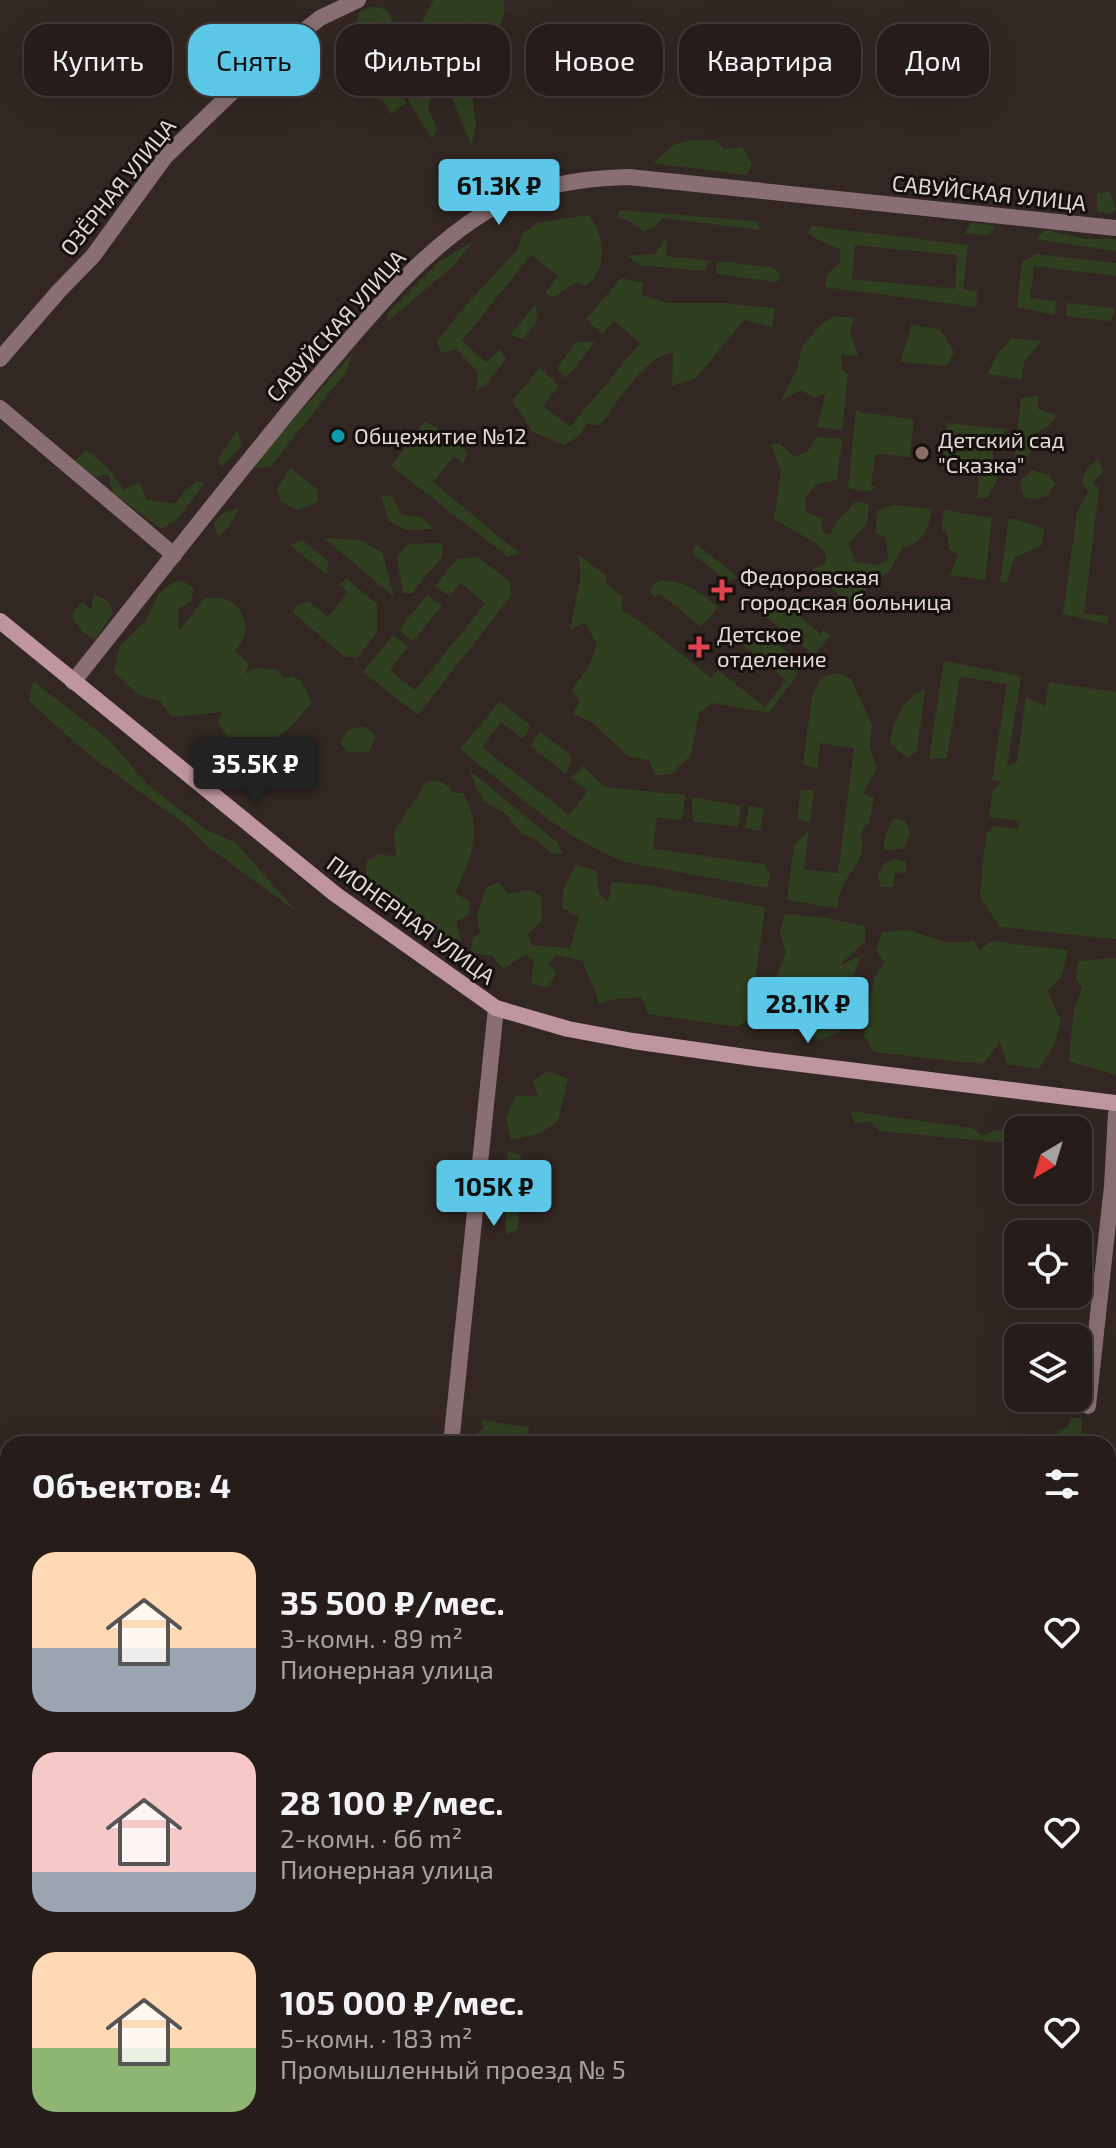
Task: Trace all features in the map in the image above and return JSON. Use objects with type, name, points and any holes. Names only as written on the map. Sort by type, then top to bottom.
[{"type":"main road","name":"ПИОНЕРНАЯ УЛИЦА","points":[[0,621],[335,894],[496,1008],[568,1029],[648,1043],[1116,1103]]},
{"type":"street","name":"ОЗЁРНАЯ УЛИЦА","points":[[0,359],[93,256],[165,157],[254,71],[320,18],[358,0]]},
{"type":"street","name":"САВУЙСКАЯ УЛИЦА","points":[[73,682],[235,474],[381,303],[454,233],[486,211],[536,189],[595,177],[629,177],[1116,228]]},
{"type":"street","points":[[0,408],[174,555]]},
{"type":"street","points":[[452,1436],[496,1008]]},
{"type":"street","points":[[1092,1369],[1112,1186],[1116,1114]]},
{"type":"green space","points":[[434,0],[503,0],[505,9],[501,24],[421,23]]},
{"type":"green space","points":[[372,6],[387,10],[394,24],[357,24],[359,12]]},
{"type":"green space","points":[[375,96],[402,96],[406,103],[391,114],[383,101]]},
{"type":"green space","points":[[408,96],[431,96],[428,109],[437,128],[432,139]]},
{"type":"green space","points":[[451,96],[473,96],[476,126],[471,145]]},
{"type":"green space","points":[[715,140],[725,149],[742,147],[752,164],[747,175],[653,163],[675,144]]},
{"type":"green space","points":[[1110,192],[1116,209],[1111,214],[1097,212],[1097,193]]},
{"type":"green space","points":[[620,210],[755,221],[761,230],[663,218],[644,232],[617,216]]},
{"type":"green space","points":[[588,215],[601,242],[598,272],[585,286],[577,282],[554,297],[545,293],[558,276],[531,255],[462,341],[487,363],[499,349],[506,359],[486,384],[476,391],[478,372],[456,349],[441,353],[437,342],[459,313],[517,250],[522,234],[537,223]]},
{"type":"green space","points":[[972,222],[997,227],[986,235],[964,233]]},
{"type":"green space","points":[[812,226],[968,245],[963,289],[977,291],[976,307],[825,287],[828,273],[840,263],[840,249],[808,233]],"holes":[[[855,245],[957,255],[955,289],[852,279]]]},
{"type":"green space","points":[[1046,230],[1086,239],[1116,239],[1116,251],[1035,239]]},
{"type":"green space","points":[[667,239],[666,256],[710,261],[703,271],[639,265],[627,256],[654,254]]},
{"type":"green space","points":[[474,241],[454,265],[387,322],[388,313],[440,261]]},
{"type":"green space","points":[[1036,254],[1116,263],[1116,276],[1034,266],[1030,298],[1056,301],[1055,315],[1017,307],[1022,262]]},
{"type":"green space","points":[[717,261],[772,267],[780,274],[777,282],[716,274]]},
{"type":"green space","points":[[621,278],[644,283],[641,295],[667,303],[723,303],[775,308],[772,327],[744,320],[696,378],[672,386],[673,352],[662,356],[632,382],[600,425],[587,424],[578,437],[564,445],[533,432],[512,401],[540,367],[559,386],[543,406],[570,427],[640,343],[614,321],[602,334],[586,319]]},
{"type":"green space","points":[[1067,303],[1115,308],[1111,321],[1066,316]]},
{"type":"green space","points":[[536,304],[537,322],[523,339],[510,335]]},
{"type":"green space","points":[[835,316],[854,318],[850,331],[858,356],[842,354],[841,368],[848,374],[842,430],[817,427],[826,392],[815,398],[801,390],[780,402],[797,369],[802,346],[822,324]]},
{"type":"green space","points":[[911,325],[940,329],[954,352],[947,366],[901,362]]},
{"type":"green space","points":[[1011,338],[1041,341],[1024,362],[1022,379],[987,374],[997,355]]},
{"type":"green space","points":[[596,341],[566,378],[557,369],[575,343]]},
{"type":"green space","points":[[351,355],[347,371],[271,466],[253,469],[269,447]]},
{"type":"green space","points":[[1038,395],[1038,409],[1057,415],[1049,426],[1030,436],[1031,452],[1021,464],[1014,461],[1021,398]]},
{"type":"green space","points":[[856,410],[914,419],[910,457],[875,454],[871,486],[877,487],[868,492],[848,488]]},
{"type":"green space","points":[[425,421],[457,440],[467,453],[463,464],[454,456],[433,482],[519,553],[508,557],[391,466]]},
{"type":"green space","points":[[947,423],[1006,429],[992,452],[997,476],[986,498],[977,498],[980,466],[943,461]]},
{"type":"green space","points":[[238,429],[241,447],[221,467],[218,459]]},
{"type":"green space","points":[[816,437],[842,439],[837,480],[817,484],[805,497],[806,512],[821,518],[823,533],[830,535],[835,524],[855,502],[869,504],[867,523],[848,544],[855,559],[852,561],[878,565],[888,560],[886,538],[876,533],[877,511],[893,505],[932,509],[927,529],[920,539],[902,548],[888,574],[873,580],[858,601],[849,604],[812,570],[826,563],[823,550],[774,519],[781,472],[771,444],[780,444],[795,457],[808,451]]},
{"type":"green space","points":[[86,450],[106,466],[124,490],[140,482],[146,499],[175,504],[197,481],[205,483],[176,520],[162,529],[113,493],[108,474],[95,477],[75,461]]},
{"type":"green space","points":[[1098,459],[1103,471],[1093,483],[1099,488],[1084,613],[1109,616],[1107,624],[1063,614],[1077,512],[1088,492],[1082,482],[1085,471]]},
{"type":"green space","points":[[290,468],[317,489],[318,501],[298,510],[281,502],[277,489]]},
{"type":"green space","points":[[1032,470],[1049,475],[1055,484],[1047,496],[1024,497],[1020,481]]},
{"type":"green space","points":[[381,495],[392,497],[402,515],[421,517],[434,529],[405,530],[389,521]]},
{"type":"green space","points":[[239,509],[228,528],[218,537],[214,523],[225,512]]},
{"type":"green space","points":[[944,510],[992,518],[985,580],[949,575],[959,555],[949,549],[947,532],[942,532]]},
{"type":"green space","points":[[1009,518],[1044,528],[1042,545],[1014,558],[1007,583],[1000,582]]},
{"type":"green space","points":[[324,538],[360,540],[382,552],[394,597]]},
{"type":"green space","points":[[302,540],[328,561],[327,575],[290,545]]},
{"type":"green space","points":[[443,543],[442,557],[412,593],[403,593],[397,557],[408,544]]},
{"type":"green space","points":[[697,544],[737,577],[728,582],[692,553]]},
{"type":"green space","points":[[578,554],[606,576],[606,583],[623,597],[621,610],[637,619],[711,678],[718,670],[765,707],[786,680],[739,642],[757,628],[796,659],[790,667],[798,674],[769,713],[712,703],[699,713],[691,755],[670,775],[655,775],[649,760],[628,756],[591,722],[572,714],[580,702],[572,690],[589,666],[597,644],[585,623],[570,630],[581,575]]},
{"type":"green space","points":[[478,557],[510,582],[511,596],[418,715],[363,672],[393,635],[408,646],[390,670],[415,690],[485,604],[461,583],[449,596],[435,586],[457,559]]},
{"type":"green space","points":[[347,579],[377,604],[377,632],[357,658],[343,656],[294,613],[295,606],[308,601],[328,617],[348,592],[339,584]]},
{"type":"green space","points":[[663,580],[693,589],[718,607],[701,627],[659,593],[655,597],[649,592],[655,583]]},
{"type":"green space","points":[[183,581],[194,589],[191,601],[178,609],[179,631],[204,598],[222,598],[232,603],[245,622],[243,638],[234,651],[249,663],[245,674],[256,668],[277,670],[285,679],[293,676],[302,682],[312,702],[291,727],[274,739],[258,763],[249,748],[231,741],[218,723],[222,712],[172,717],[160,701],[139,695],[114,672],[120,646],[145,621],[159,594],[173,582]]},
{"type":"green space","points":[[94,594],[109,602],[113,612],[95,640],[84,633],[70,616],[82,602],[91,610]]},
{"type":"green space","points":[[427,595],[442,606],[413,641],[399,630]]},
{"type":"green space","points":[[780,600],[821,634],[824,630],[830,636],[814,655],[766,617]]},
{"type":"green space","points":[[944,661],[1021,676],[1007,767],[1017,762],[1026,697],[1045,706],[1049,682],[1116,692],[1116,939],[1000,927],[980,897],[986,834],[994,826],[1018,829],[1020,821],[989,817],[993,790],[1001,782],[992,780],[1007,684],[960,677],[947,758],[929,759]]},
{"type":"green space","points":[[839,673],[851,679],[872,725],[870,747],[877,769],[863,793],[874,798],[869,823],[860,833],[860,856],[842,888],[837,908],[787,900],[794,845],[809,830],[804,869],[838,873],[854,748],[820,743],[817,768],[803,765],[812,696],[821,677]]},
{"type":"green space","points":[[33,681],[109,740],[147,784],[206,830],[235,842],[297,912],[207,846],[186,825],[89,755],[29,701]]},
{"type":"green space","points":[[925,689],[917,751],[907,758],[890,743],[894,726],[904,705]]},
{"type":"green space","points":[[500,701],[531,726],[523,739],[501,722],[482,747],[569,815],[588,791],[571,778],[583,766],[605,787],[685,795],[682,820],[657,817],[653,849],[764,864],[770,873],[767,888],[625,862],[559,827],[460,749]]},
{"type":"green space","points":[[364,726],[376,736],[369,752],[348,752],[340,743],[348,730]]},
{"type":"green space","points":[[540,731],[572,757],[566,774],[531,746]]},
{"type":"green space","points":[[470,771],[557,842],[563,854],[552,853],[536,840],[522,834],[506,814],[485,802]]},
{"type":"green space","points":[[435,780],[444,783],[454,793],[463,793],[473,819],[473,843],[455,892],[470,902],[468,916],[456,921],[461,940],[429,929],[424,915],[413,917],[397,900],[365,878],[367,861],[379,854],[396,857],[394,831],[426,783]]},
{"type":"green space","points":[[801,790],[814,790],[810,823],[797,819]]},
{"type":"green space","points":[[692,797],[741,806],[738,827],[693,821]]},
{"type":"green space","points":[[749,806],[764,809],[760,831],[745,828]]},
{"type":"green space","points":[[894,818],[906,821],[910,834],[903,849],[883,850],[886,834]]},
{"type":"green space","points":[[894,859],[906,862],[906,872],[895,873],[893,887],[881,887],[878,875],[884,864]]},
{"type":"green space","points":[[576,865],[596,870],[599,893],[608,902],[612,882],[648,885],[765,907],[750,1018],[738,1027],[648,1014],[642,997],[598,1004],[583,961],[556,955],[549,965],[557,974],[547,988],[531,983],[534,961],[526,954],[503,969],[492,956],[471,953],[472,940],[480,932],[477,915],[486,888],[499,882],[508,894],[530,890],[541,896],[542,920],[528,934],[532,945],[570,948],[579,917],[562,908],[564,887]]},
{"type":"green space","points":[[785,914],[865,926],[865,941],[839,966],[860,956],[852,982],[848,1025],[818,1040],[808,1026],[798,1029],[773,1016],[774,983],[786,953],[780,932]]},
{"type":"green space","points":[[908,930],[949,943],[974,941],[980,951],[990,941],[1068,950],[1062,976],[1047,991],[1061,1020],[1056,1041],[1039,1069],[1007,1064],[1000,1042],[983,1064],[874,1052],[864,1036],[874,978],[885,962],[876,951],[882,932]]},
{"type":"green space","points":[[1116,958],[1116,1075],[1069,1061],[1074,1010],[1082,988],[1076,979],[1078,961]]},
{"type":"green space","points":[[548,1071],[568,1079],[558,1121],[539,1134],[511,1140],[506,1118],[515,1096],[538,1096],[533,1081]]},
{"type":"green space","points":[[851,1111],[972,1128],[982,1136],[997,1130],[1004,1131],[1004,1143],[879,1131],[870,1121],[854,1124]]},
{"type":"green space","points":[[508,1151],[521,1155],[518,1229],[506,1235],[506,1212],[499,1212]]},
{"type":"green space","points":[[1071,1418],[1082,1418],[1081,1436],[1059,1436],[1059,1430],[1067,1427]]},
{"type":"green space","points":[[483,1420],[529,1428],[528,1436],[477,1436],[483,1429]]},
{"type":"place","name":"Общежитие №12","points":[[338,436]]},
{"type":"place","name":"Детский сад \"Сказка\"","points":[[922,453]]},
{"type":"place","name":"Федоровская городская больница","points":[[722,590]]},
{"type":"place","name":"Детское отделение","points":[[699,647]]}]
